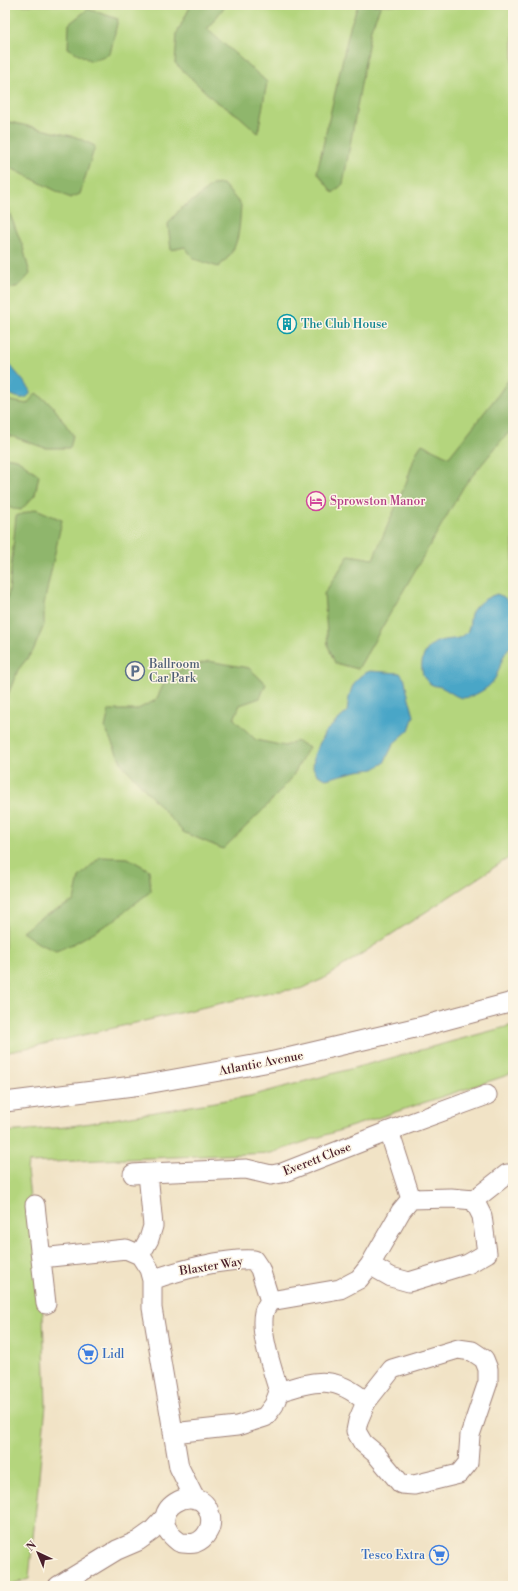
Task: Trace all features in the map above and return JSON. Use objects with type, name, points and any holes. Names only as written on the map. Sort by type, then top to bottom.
[{"type":"street","name":"Atlantic Avenue","points":[[5,1102],[141,1085],[270,1062],[423,1026],[513,1002]]},
{"type":"street","name":"Everett Close","points":[[140,1255],[149,1239],[153,1226],[141,1174],[246,1169],[271,1175],[282,1173],[388,1131],[487,1095]]},
{"type":"street","points":[[388,1131],[403,1180],[411,1199]]},
{"type":"street","points":[[174,1433],[238,1426],[265,1416],[274,1405],[279,1392],[269,1359],[264,1328],[264,1311],[270,1301],[340,1289],[359,1279],[370,1265],[401,1211],[411,1199],[463,1198],[474,1200],[507,1174]]},
{"type":"street","points":[[370,1265],[391,1277],[409,1282],[468,1264],[487,1253],[482,1216],[474,1200]]},
{"type":"street","points":[[36,1205],[46,1304]]},
{"type":"street","points":[[41,1258],[126,1249],[140,1255],[149,1269],[152,1280],[152,1308],[179,1467],[194,1499]]},
{"type":"street","name":"Blaxter Way","points":[[152,1280],[174,1272],[241,1259],[254,1260],[260,1269],[270,1301]]},
{"type":"street","points":[[458,1350],[472,1351],[484,1359],[488,1369],[488,1382],[470,1435],[468,1463],[459,1474],[414,1485],[401,1484],[375,1453],[363,1443],[356,1431],[358,1421],[366,1402],[392,1369],[458,1350]]},
{"type":"street","points":[[279,1392],[315,1382],[332,1382],[353,1390],[366,1402]]},
{"type":"street","points":[[179,1467],[167,1513],[166,1527],[171,1536],[181,1543]]},
{"type":"street","points":[[60,1586],[117,1550],[138,1541],[152,1531],[176,1501],[189,1498],[194,1499],[206,1506],[210,1515],[211,1526],[206,1536],[194,1543],[181,1543],[160,1539],[138,1541]]},
{"type":"green space","points":[[5,5],[513,5],[513,855],[323,979],[300,989],[270,992],[5,1053]]},
{"type":"green space","points":[[191,5],[226,5],[207,29],[267,82],[258,133],[239,116],[214,100],[175,63],[177,33]]},
{"type":"green space","points":[[358,5],[381,5],[371,29],[343,184],[333,193],[317,172],[350,27]]},
{"type":"green space","points":[[88,9],[118,19],[110,54],[91,61],[68,48],[69,24]]},
{"type":"green space","points":[[10,122],[76,137],[95,146],[80,194],[70,198],[5,165],[5,126]]},
{"type":"green space","points":[[223,184],[241,205],[239,232],[231,254],[218,267],[194,259],[185,247],[171,250],[168,224],[180,209],[212,185]]},
{"type":"green space","points":[[5,202],[23,247],[30,274],[19,286],[5,290]]},
{"type":"green space","points":[[513,373],[513,430],[505,436],[464,486],[358,669],[335,663],[328,646],[324,594],[349,555],[373,559],[406,483],[416,453],[422,444],[449,457],[498,395]]},
{"type":"green space","points":[[36,393],[52,405],[73,435],[70,448],[45,448],[5,434],[5,400],[27,404]]},
{"type":"green space","points":[[5,457],[17,459],[39,475],[35,495],[21,510],[10,508],[5,503]]},
{"type":"green space","points":[[36,509],[62,520],[44,604],[44,625],[33,651],[18,670],[5,702],[5,605],[9,591],[16,516]]},
{"type":"green space","points":[[208,661],[249,668],[266,684],[260,698],[240,705],[234,719],[256,740],[285,746],[295,741],[309,747],[291,779],[264,809],[223,849],[183,832],[122,764],[105,728],[109,710],[136,710],[156,700],[168,675]]},
{"type":"green space","points":[[100,857],[128,858],[149,870],[151,891],[113,921],[75,943],[56,951],[38,943],[22,932],[40,918],[74,901],[79,877]]},
{"type":"green space","points":[[513,1025],[513,1072],[508,1075],[271,1153],[28,1163],[27,1171],[43,1315],[46,1405],[29,1579],[5,1586],[5,1132],[66,1127],[250,1096]]},
{"type":"water","points":[[5,362],[10,365],[30,389],[30,394],[27,397],[18,398],[5,392]]},
{"type":"water","points":[[497,594],[504,597],[513,607],[513,644],[507,650],[493,681],[488,687],[473,696],[463,698],[429,683],[424,677],[422,666],[424,655],[429,648],[434,643],[463,636],[468,630],[471,614],[475,607],[485,599]]},
{"type":"water","points":[[370,671],[400,673],[405,680],[414,716],[409,730],[394,743],[384,763],[374,769],[357,771],[326,779],[318,775],[313,768],[314,755],[325,732],[347,712],[350,693],[355,682]]},
{"type":"place","name":"The Club House","points":[[287,324]]},
{"type":"place","name":"Sprowston Manor","points":[[316,501]]},
{"type":"place","name":"Ballroom Car Park","points":[[135,671]]},
{"type":"place","name":"Lidl","points":[[88,1354]]},
{"type":"place","name":"Tesco Extra","points":[[439,1555]]}]
